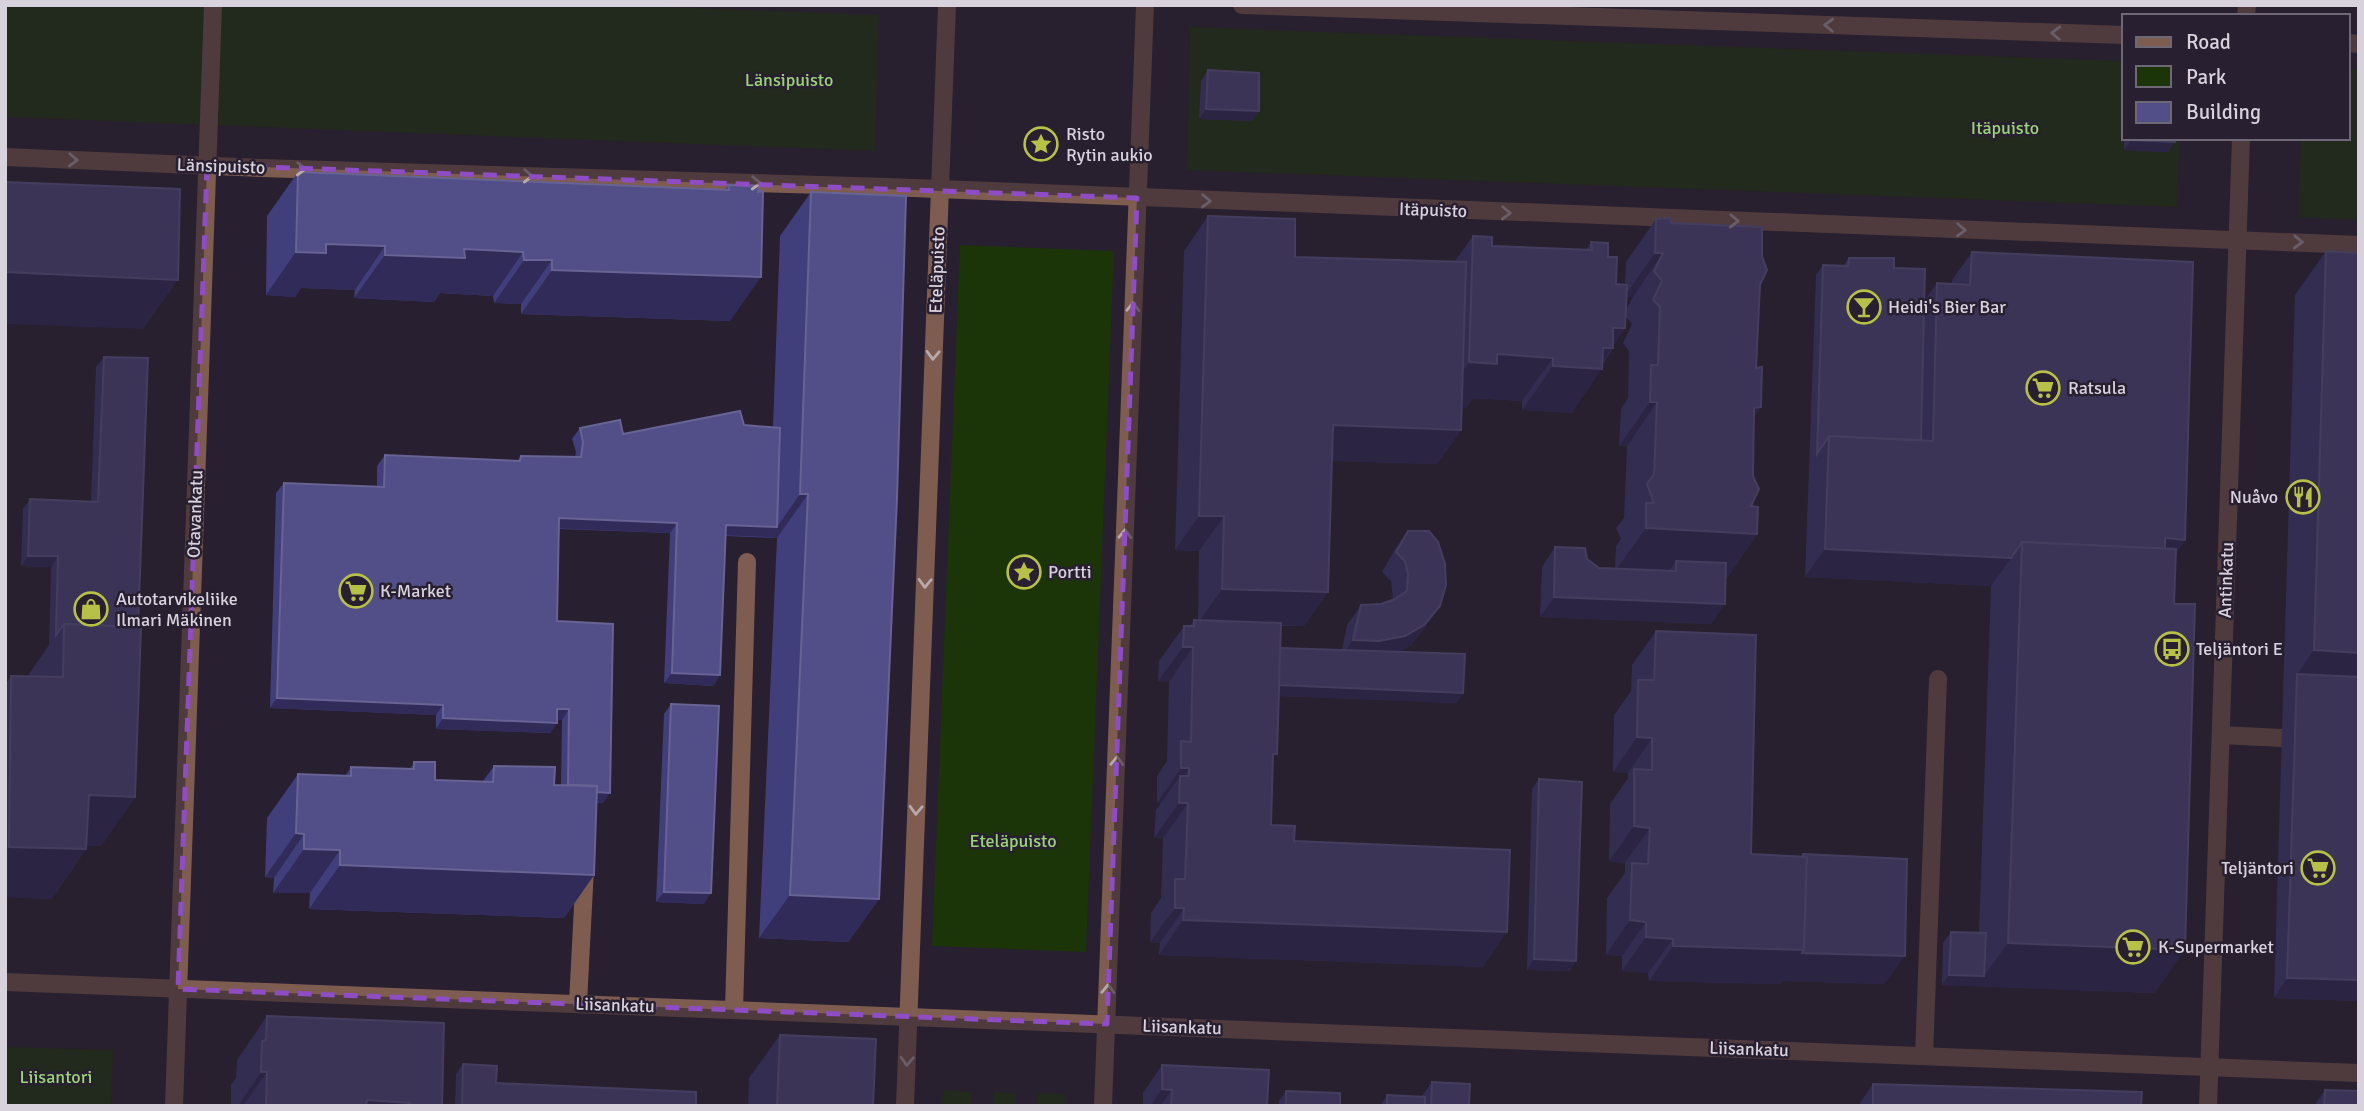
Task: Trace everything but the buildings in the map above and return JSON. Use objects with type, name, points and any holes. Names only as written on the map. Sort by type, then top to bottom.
[{"type":"street","name":"Otavankatu","points":[[174,1106],[213,5]]},
{"type":"street","name":"Eteläpuisto","points":[[905,1106],[947,5]]},
{"type":"street","points":[[1103,1106],[1145,5]]},
{"type":"street","points":[[1242,5],[2122,35]]},
{"type":"street","name":"Antinkatu","points":[[2208,1106],[2241,140]]},
{"type":"street","name":"Länsipuisto","points":[[5,157],[1138,198]]},
{"type":"street","name":"Itäpuisto","points":[[1138,198],[2359,245]]},
{"type":"street","points":[[734,1010],[747,562]]},
{"type":"street","points":[[1924,1056],[1938,679]]},
{"type":"street","points":[[2221,735],[2282,738]]},
{"type":"street","points":[[578,1003],[586,855]]},
{"type":"street","name":"Liisankatu","points":[[5,982],[2359,1073]]},
{"type":"highlighted area","points":[[207,165],[1137,198],[1107,1024],[178,989]]},
{"type":"green space","name":"Länsipuisto","points":[[5,5],[614,5],[879,15],[875,151],[5,117]]},
{"type":"green space","name":"Itäpuisto","points":[[1190,27],[2122,61],[2122,140],[2180,140],[2177,207],[1187,170]]},
{"type":"green space","points":[[2350,69],[2359,70],[2359,220],[2298,217],[2301,140],[2350,140]]},
{"type":"green space","name":"Eteläpuisto","points":[[960,245],[1114,251],[1086,952],[932,946]]},
{"type":"green space","name":"Liisantori","points":[[5,1047],[113,1050],[111,1106],[5,1106]]},
{"type":"green space","points":[[943,1090],[971,1092],[971,1106],[942,1106]]},
{"type":"green space","points":[[994,1092],[1016,1093],[1016,1106],[993,1106]]},
{"type":"green space","points":[[1038,1093],[1066,1094],[1065,1106],[1038,1106]]},
{"type":"place","name":"Risto Rytin aukio","points":[[1041,144]]},
{"type":"place","name":"Heidi's Bier Bar","points":[[1864,307]]},
{"type":"place","name":"Ratsula","points":[[2043,388]]},
{"type":"place","name":"Nuåvo","points":[[2303,497]]},
{"type":"place","name":"Portti","points":[[1024,572]]},
{"type":"place","name":"K-Market","points":[[356,591]]},
{"type":"place","name":"Autotarvikeliike Ilmari Mäkinen","points":[[91,609]]},
{"type":"place","name":"Teljäntori E","points":[[2172,649]]},
{"type":"place","name":"Teljäntori","points":[[2318,868]]},
{"type":"place","name":"K-Supermarket","points":[[2133,947]]}]
